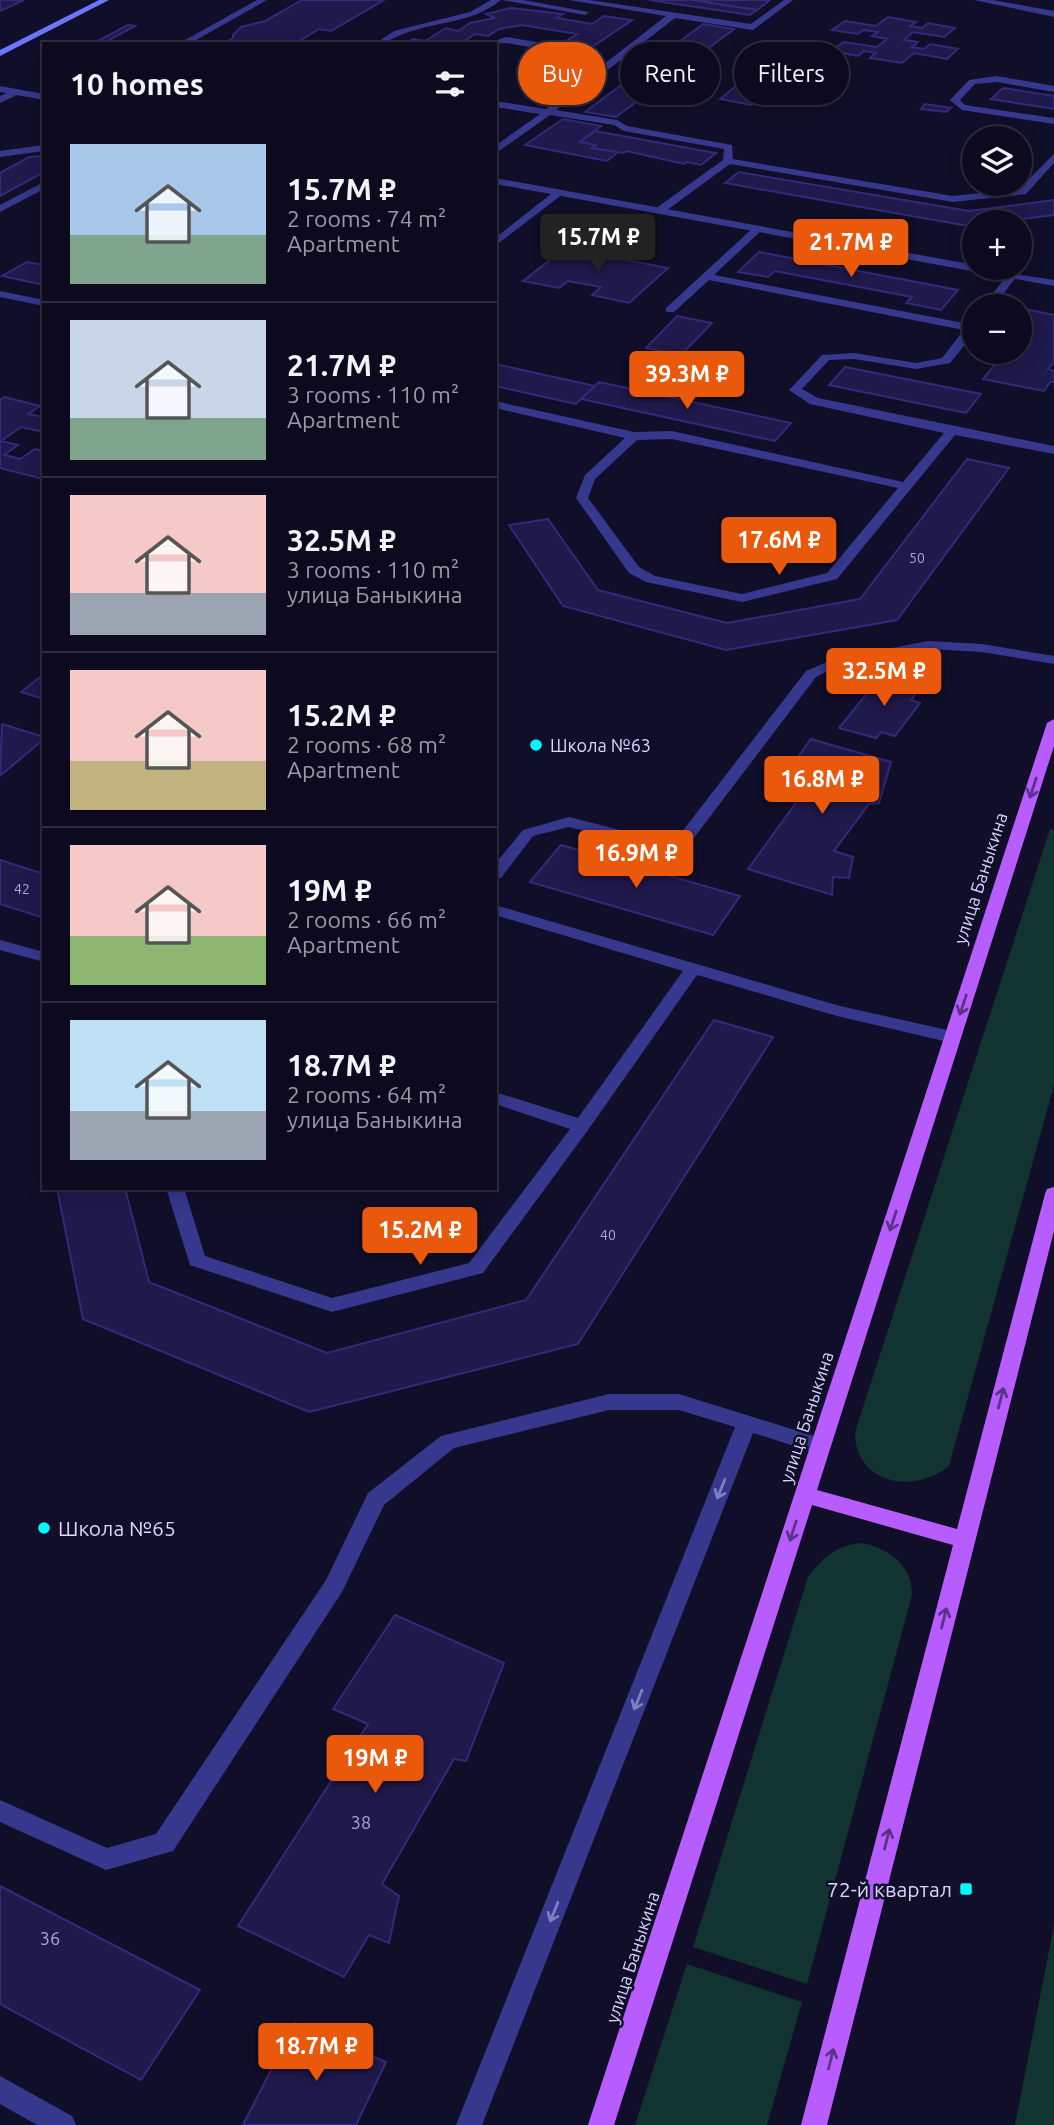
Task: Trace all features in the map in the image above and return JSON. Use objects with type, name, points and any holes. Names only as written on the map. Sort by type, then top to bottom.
[{"type":"main road","points":[[0,53],[105,0]]},
{"type":"main road","name":"улица Баныкина","points":[[601,2125],[1054,723]]},
{"type":"main road","points":[[814,2125],[1054,1194]]},
{"type":"main road","points":[[805,1495],[964,1540]]},
{"type":"street","points":[[186,42],[263,0]]},
{"type":"street","points":[[382,42],[397,33],[473,14],[497,0]]},
{"type":"street","points":[[506,0],[585,12]]},
{"type":"street","points":[[573,0],[753,27],[789,0]]},
{"type":"street","points":[[978,0],[1054,14]]},
{"type":"street","points":[[497,150],[673,15]]},
{"type":"street","points":[[497,42],[518,42]]},
{"type":"street","points":[[1054,89],[997,79],[972,82],[955,100],[962,107],[1054,121]]},
{"type":"street","points":[[0,89],[42,97]]},
{"type":"street","points":[[0,100],[16,92]]},
{"type":"street","points":[[497,104],[617,123],[624,128],[729,147],[728,161]]},
{"type":"street","points":[[0,153],[42,148]]},
{"type":"street","points":[[659,211],[728,161],[953,199],[1022,192],[1054,157]]},
{"type":"street","points":[[497,181],[962,267]]},
{"type":"street","points":[[0,209],[42,186]]},
{"type":"street","points":[[497,241],[559,193]]},
{"type":"street","points":[[670,310],[709,277],[758,229]]},
{"type":"street","points":[[709,277],[962,324]]},
{"type":"street","points":[[1032,279],[1054,283]]},
{"type":"street","points":[[998,294],[1009,280]]},
{"type":"street","points":[[0,293],[42,303]]},
{"type":"street","points":[[962,340],[946,361],[916,366],[854,356],[826,357],[795,390],[814,401],[1054,450]]},
{"type":"street","points":[[497,404],[634,436],[672,435],[904,486]]},
{"type":"street","points":[[634,436],[589,478],[582,498],[634,570],[651,579],[742,598],[832,576],[952,431]]},
{"type":"street","points":[[497,872],[528,833],[569,822],[665,846],[684,840],[811,674],[834,663],[928,645],[982,648],[1054,660]]},
{"type":"street","points":[[497,910],[837,1011],[952,1038]]},
{"type":"street","points":[[0,945],[42,956]]},
{"type":"street","points":[[176,1190],[197,1260],[332,1306],[475,1268],[582,1126],[693,969]]},
{"type":"street","points":[[497,1099],[582,1126]]},
{"type":"street","points":[[0,1811],[106,1859],[164,1843],[334,1586],[376,1499],[448,1442],[609,1402],[679,1402],[820,1446]]},
{"type":"street","points":[[469,2125],[746,1425]]},
{"type":"street","points":[[0,2089],[63,2125]]},
{"type":"green space","points":[[1050,829],[1054,830],[1054,1085],[949,1466],[920,1480],[904,1482],[889,1479],[876,1473],[865,1463],[858,1450],[855,1432]]},
{"type":"green space","points":[[862,1543],[882,1549],[904,1567],[912,1595],[807,1984],[693,1947],[808,1577],[831,1553],[845,1546]]},
{"type":"green space","points":[[1054,1925],[1054,2125],[1015,2125]]},
{"type":"green space","points":[[687,1964],[802,2002],[767,2125],[635,2125]]},
{"type":"building","points":[[0,0],[24,0],[0,11]]},
{"type":"building","points":[[302,0],[384,0],[331,31],[319,29],[297,42],[226,42],[241,27],[265,21]]},
{"type":"building","points":[[649,0],[693,0],[757,10],[750,15]]},
{"type":"building","points":[[693,0],[762,0],[769,1],[757,10]]},
{"type":"building","points":[[511,8],[563,14],[557,18],[592,24],[604,16],[632,20],[599,42],[565,42],[577,34],[522,25],[499,29],[488,36],[475,34],[463,42],[408,42],[413,39],[425,41],[446,28],[458,31],[470,23],[495,18],[486,14]]},
{"type":"building","points":[[888,17],[916,22],[910,26],[922,28],[928,23],[955,28],[944,37],[913,32],[904,40],[918,42],[912,47],[924,49],[930,44],[958,49],[947,59],[914,53],[902,63],[870,58],[876,53],[864,51],[858,56],[849,54],[849,43],[877,47],[887,39],[872,36],[878,32],[863,30],[858,34],[832,30],[845,21],[876,26]]},
{"type":"building","points":[[703,24],[734,29],[717,42],[679,42]]},
{"type":"building","points":[[128,25],[135,26],[106,42],[96,42]]},
{"type":"building","points":[[620,86],[620,105],[632,105],[616,117],[585,112],[594,105],[606,105],[606,96]]},
{"type":"building","points":[[734,88],[734,102],[720,99]]},
{"type":"building","points":[[1003,88],[1054,96],[1054,109],[991,99]]},
{"type":"building","points":[[925,104],[951,108],[946,112],[921,109]]},
{"type":"building","points":[[563,119],[601,126],[580,142],[596,145],[592,148],[618,152],[607,161],[525,145]]},
{"type":"building","points":[[595,131],[716,153],[701,165],[687,162],[684,164],[627,151],[623,153],[592,148],[596,145],[580,142]]},
{"type":"building","points":[[42,156],[42,173],[0,196],[0,173],[29,157]]},
{"type":"building","points":[[739,172],[963,210],[962,225],[725,183]]},
{"type":"building","points":[[1054,200],[1054,215],[1032,218],[1032,210],[977,210]]},
{"type":"building","points":[[565,248],[668,268],[629,303],[592,295],[601,287],[568,281],[559,288],[523,281]]},
{"type":"building","points":[[759,252],[958,290],[941,310],[906,303],[912,297],[775,271],[768,277],[738,272]]},
{"type":"building","points":[[27,262],[42,265],[42,285],[2,276]]},
{"type":"building","points":[[1032,310],[1054,315],[1054,362],[1048,369],[1054,371],[1054,382],[1050,382],[1044,391],[983,379],[995,364],[1032,364]]},
{"type":"building","points":[[677,316],[712,323],[681,355],[646,348]]},
{"type":"building","points":[[497,364],[595,386],[576,404],[497,386]]},
{"type":"building","points":[[845,367],[981,394],[966,413],[829,385]]},
{"type":"building","points":[[599,382],[791,423],[775,441],[581,399]]},
{"type":"building","points":[[4,397],[40,406],[28,414],[42,417],[42,432],[21,427],[1,441],[18,445],[4,455],[20,459],[35,449],[42,451],[42,479],[0,468],[0,400]]},
{"type":"building","points":[[967,459],[1009,468],[897,620],[726,650],[563,606],[509,525],[548,519],[598,590],[727,623],[860,599]]},
{"type":"building","points":[[42,676],[42,698],[21,692]]},
{"type":"building","points":[[881,676],[924,683],[911,700],[920,703],[895,736],[881,732],[876,738],[839,728]]},
{"type":"building","points":[[2,724],[42,736],[42,741],[0,776]]},
{"type":"building","points":[[811,739],[891,762],[879,803],[869,804],[834,851],[853,857],[849,878],[833,877],[832,895],[748,869],[808,786],[782,779]]},
{"type":"building","points":[[561,845],[740,896],[713,935],[530,882]]},
{"type":"building","points":[[0,860],[42,873],[42,917],[0,904]]},
{"type":"building","points":[[714,1020],[773,1037],[578,1344],[309,1412],[83,1319],[57,1190],[126,1190],[149,1282],[327,1353],[526,1300]]},
{"type":"building","points":[[395,1615],[504,1663],[466,1761],[454,1759],[382,1884],[399,1896],[389,1943],[369,1935],[344,1977],[238,1926],[368,1724],[333,1709]]},
{"type":"building","points":[[0,1886],[200,1990],[141,2080],[0,2004]]},
{"type":"building","points":[[295,2023],[386,2062],[356,2125],[243,2125]]},
{"type":"place","name":"Школа №63","points":[[536,745]]},
{"type":"place","name":"Школа №65","points":[[44,1528]]},
{"type":"place","name":"72-й квартал","points":[[966,1889]]}]
